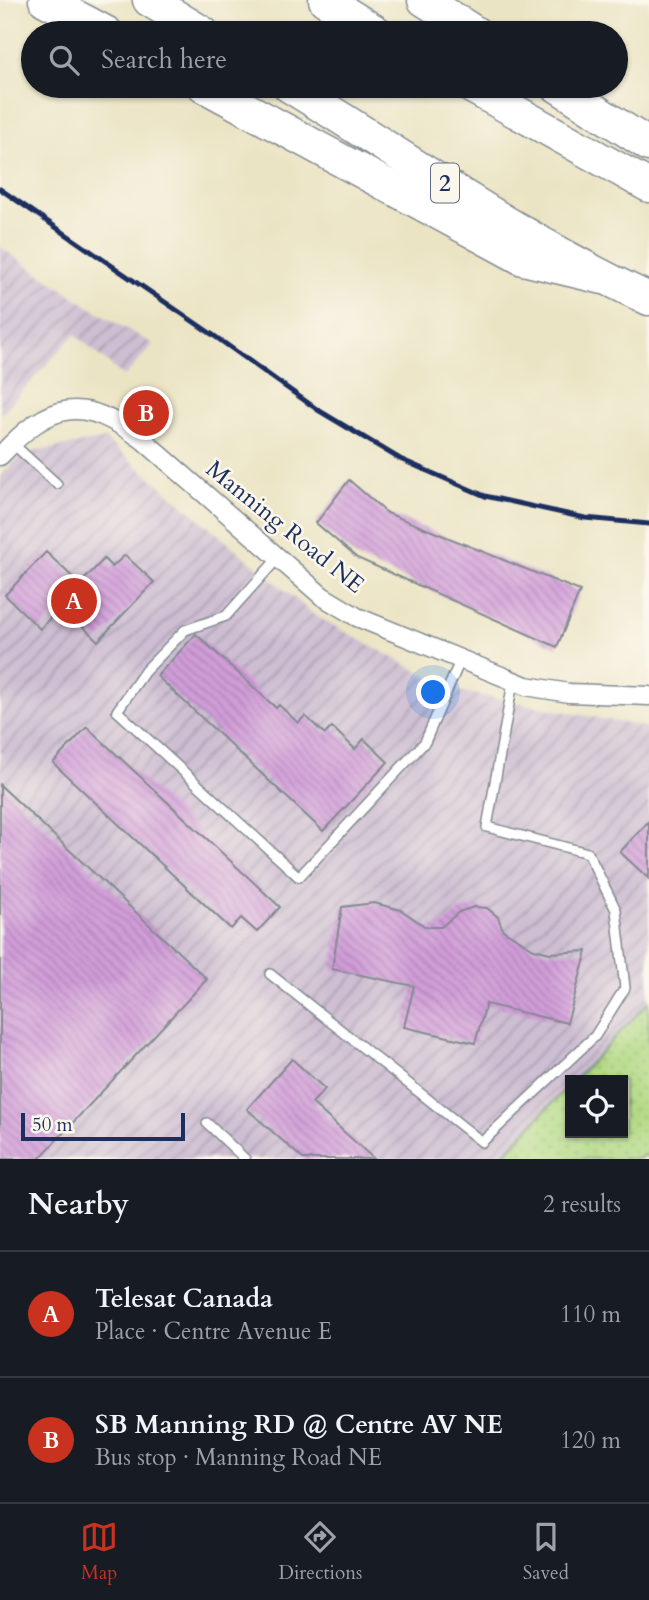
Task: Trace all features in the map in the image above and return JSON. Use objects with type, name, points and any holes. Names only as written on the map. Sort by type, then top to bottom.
[{"type":"highway","points":[[45,0],[84,21]]},
{"type":"highway","points":[[149,0],[183,21]]},
{"type":"highway","points":[[325,0],[359,21]]},
{"type":"highway","points":[[424,0],[457,21]]},
{"type":"highway","points":[[226,98],[523,258],[603,278]]},
{"type":"highway","name":"2","points":[[308,98],[603,278],[649,299]]},
{"type":"highway","points":[[491,98],[649,186]]},
{"type":"highway","points":[[576,98],[649,145]]},
{"type":"street","name":"Manning Road NE","points":[[6,449],[42,419],[65,410],[96,412],[121,425],[322,596],[357,617],[513,682],[569,693],[649,696]]},
{"type":"lane","points":[[6,449],[57,484]]},
{"type":"lane","points":[[278,557],[226,615],[185,630],[145,671],[117,711],[299,877],[425,742],[460,661]]},
{"type":"lane","points":[[270,974],[482,1142],[595,1036],[625,988],[616,910],[588,853],[487,827],[513,682]]},
{"type":"lane","points":[[207,1123],[245,1159]]},
{"type":"shaded area","points":[[0,247],[96,311],[153,344],[124,377],[75,334],[0,415]]},
{"type":"shaded area","points":[[105,439],[314,615],[453,690],[649,728],[649,821],[620,852],[649,879],[649,1002],[579,1075],[565,1075],[565,1089],[499,1159],[0,1159],[0,477],[21,454]]},
{"type":"green space","points":[[649,1002],[649,1157],[499,1159],[565,1089],[565,1138],[628,1138],[628,1075],[579,1075]]},
{"type":"building","points":[[349,480],[387,513],[580,591],[557,647],[357,558],[316,523]]},
{"type":"building","points":[[46,552],[80,584],[104,559],[112,567],[125,555],[154,582],[98,641],[61,606],[40,629],[5,595]]},
{"type":"building","points":[[196,634],[276,708],[279,705],[298,723],[305,716],[325,734],[332,727],[355,749],[364,739],[388,762],[323,831],[157,676]]},
{"type":"building","points":[[87,727],[280,907],[257,932],[241,918],[231,929],[53,763]]},
{"type":"building","points":[[0,785],[207,979],[39,1159],[0,1159]]},
{"type":"building","points":[[649,821],[649,879],[620,852]]},
{"type":"building","points":[[374,903],[401,910],[426,927],[441,927],[459,912],[474,907],[487,908],[498,917],[503,930],[534,949],[550,953],[587,951],[567,1023],[486,1004],[475,1043],[404,1027],[414,986],[332,969],[342,907]]},
{"type":"building","points":[[292,1059],[325,1089],[312,1103],[374,1159],[303,1159],[247,1109]]},
{"type":"railway","points":[[0,189],[318,410],[400,459],[485,496],[585,518],[649,524]]},
{"type":"place","name":"SB Manning RD @ Centre AV NE","points":[[146,413]]},
{"type":"place","name":"Telesat Canada","points":[[74,601]]}]
